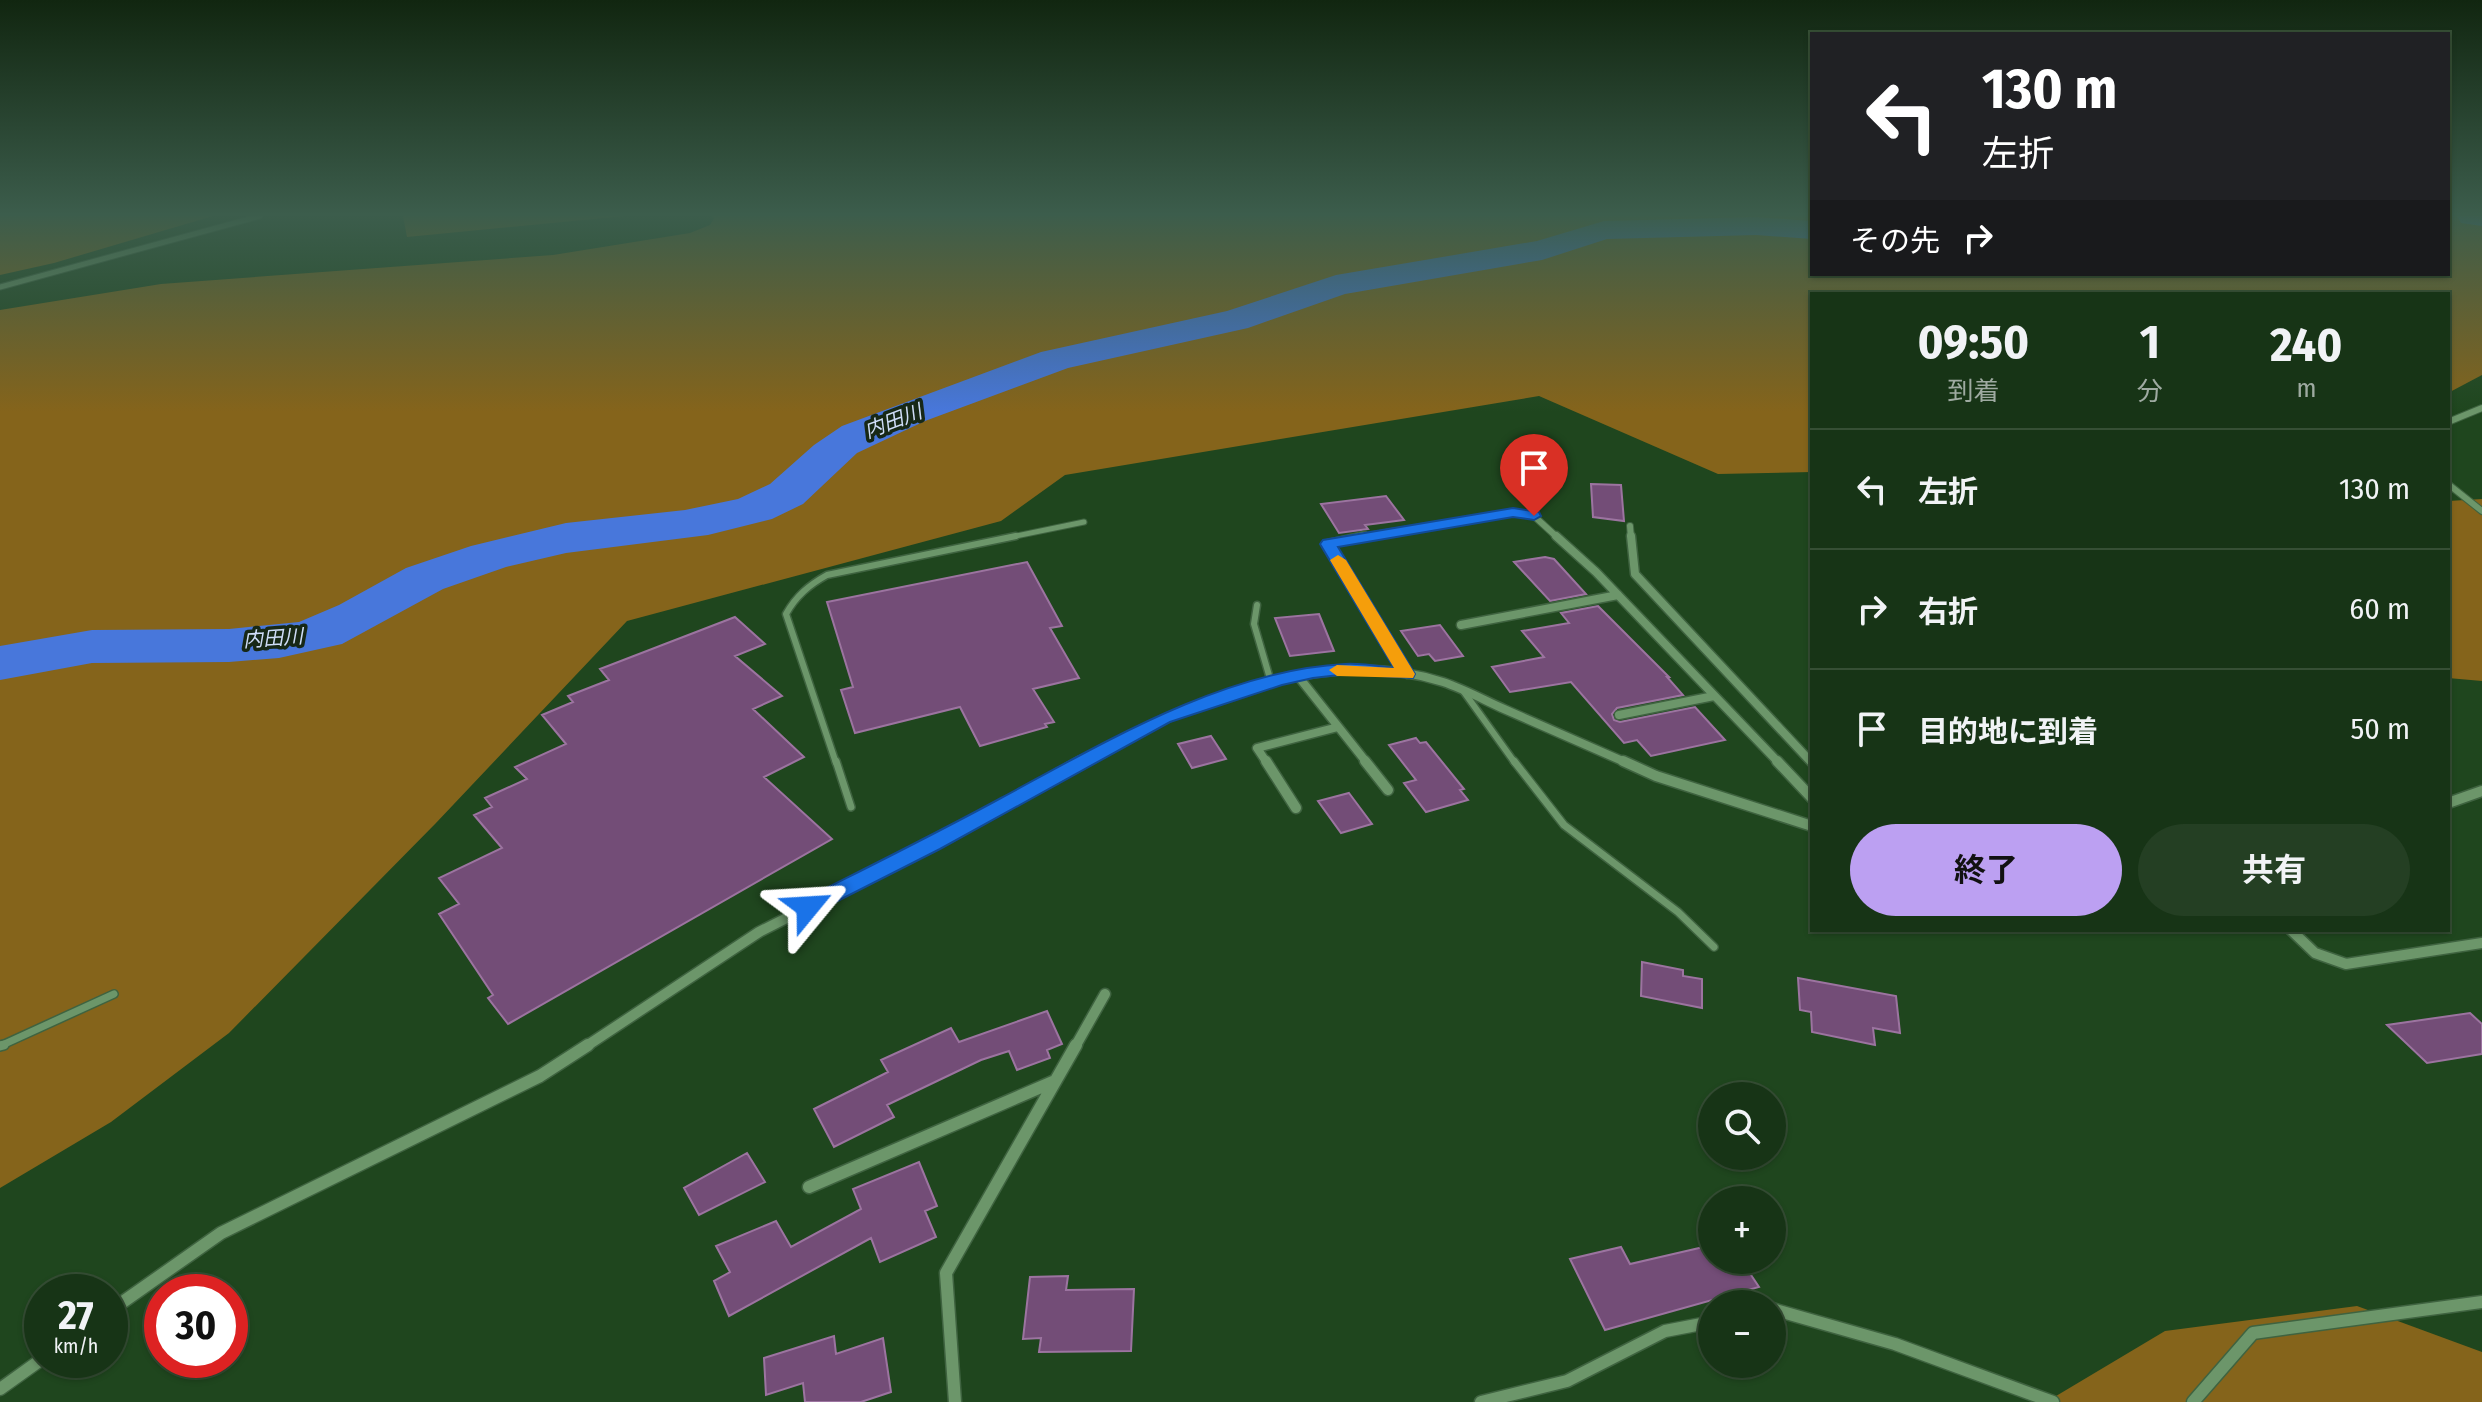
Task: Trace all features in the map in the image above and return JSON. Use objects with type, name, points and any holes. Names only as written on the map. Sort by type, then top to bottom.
[{"type":"street","points":[[0,287],[20,281]]},
{"type":"street","points":[[2450,421],[2482,408]]},
{"type":"street","points":[[2450,486],[2482,511]]},
{"type":"street","points":[[1407,674],[1328,544],[1513,512],[1534,516],[1618,595],[1810,796]]},
{"type":"street","points":[[1630,526],[1635,574],[1810,761]]},
{"type":"street","points":[[1461,625],[1618,595]]},
{"type":"street","points":[[128,1298],[221,1233],[540,1076],[759,932],[933,844],[1128,735],[1185,710],[1271,682],[1348,669],[1407,674],[1443,682],[1656,776],[1810,825]]},
{"type":"street","points":[[1298,676],[1388,790]]},
{"type":"street","points":[[1619,715],[1714,696]]},
{"type":"street","points":[[1296,808],[1257,748],[1338,727]]},
{"type":"street","points":[[2450,802],[2482,791]]},
{"type":"street","points":[[2293,932],[2309,953],[2324,960],[2346,964],[2482,943]]},
{"type":"street","points":[[955,1402],[946,1273],[1105,994]]},
{"type":"street","points":[[809,1187],[1055,1081]]},
{"type":"street","points":[[2193,1402],[2253,1333],[2482,1302]]},
{"type":"street","points":[[1786,1313],[1895,1344],[2053,1402]]},
{"type":"street","points":[[1481,1402],[1567,1381],[1665,1331],[1698,1325]]},
{"type":"street","points":[[0,1389],[24,1372]]},
{"type":"lane","points":[[851,807],[786,614],[791,602],[810,584],[827,575],[1084,522]]},
{"type":"lane","points":[[1257,605],[1254,624],[1271,682]]},
{"type":"lane","points":[[1463,690],[1540,798],[1564,825],[1678,912],[1714,947]]},
{"type":"lane","points":[[0,1046],[114,994]]},
{"type":"shaded area","points":[[196,281],[2482,281],[2482,375],[2450,392],[2450,292],[1810,292],[1810,472],[1718,474],[1539,396],[1065,475],[1001,521],[627,621],[436,823],[229,1033],[111,1122],[0,1188],[0,310],[161,284]]},
{"type":"shaded area","points":[[2482,499],[2482,681],[2450,678],[2450,501]]},
{"type":"shaded area","points":[[2357,1306],[2482,1352],[2482,1402],[2046,1402],[2165,1331]]},
{"type":"building","points":[[1591,484],[1621,485],[1624,521],[1593,517]]},
{"type":"building","points":[[1386,496],[1404,520],[1365,525],[1368,529],[1339,533],[1321,504]]},
{"type":"building","points":[[1545,557],[1554,559],[1586,594],[1550,601],[1514,562]]},
{"type":"building","points":[[1027,562],[1062,626],[1050,628],[1079,678],[1033,689],[1054,722],[1045,724],[1047,727],[980,746],[960,707],[855,733],[841,690],[853,687],[827,602]]},
{"type":"building","points":[[1598,606],[1683,695],[1617,708],[1612,714],[1614,720],[1620,722],[1695,707],[1725,740],[1651,756],[1637,740],[1624,743],[1571,682],[1510,692],[1492,667],[1544,657],[1522,631],[1569,623],[1561,613]]},
{"type":"building","points":[[1319,614],[1334,651],[1290,656],[1275,618]]},
{"type":"building","points":[[735,617],[765,644],[735,656],[782,696],[753,709],[804,757],[764,777],[832,839],[508,1024],[488,998],[493,995],[439,914],[459,904],[439,878],[502,848],[474,815],[492,807],[485,798],[527,779],[515,767],[566,744],[542,715],[573,702],[568,696],[609,680],[600,669]]},
{"type":"building","points":[[1440,625],[1463,656],[1435,661],[1429,654],[1418,656],[1401,631]]},
{"type":"building","points":[[1211,736],[1226,759],[1192,768],[1178,744]]},
{"type":"building","points":[[1416,738],[1420,743],[1426,742],[1464,789],[1460,790],[1468,800],[1426,812],[1404,783],[1416,780],[1389,745]]},
{"type":"building","points":[[1349,793],[1372,824],[1341,833],[1318,801]]},
{"type":"building","points":[[1642,962],[1683,970],[1683,976],[1702,979],[1702,1008],[1641,996]]},
{"type":"building","points":[[1798,978],[1896,996],[1900,1033],[1873,1028],[1875,1045],[1812,1032],[1811,1012],[1800,1010]]},
{"type":"building","points":[[1047,1011],[1062,1044],[1047,1050],[1050,1058],[1017,1070],[1009,1051],[981,1060],[887,1105],[894,1117],[834,1147],[814,1109],[888,1072],[881,1060],[951,1028],[959,1042]]},
{"type":"building","points":[[2470,1013],[2482,1024],[2482,1054],[2427,1063],[2387,1025]]},
{"type":"building","points":[[747,1153],[765,1182],[699,1215],[684,1188]]},
{"type":"building","points":[[919,1162],[937,1206],[925,1211],[936,1237],[880,1262],[871,1238],[729,1316],[714,1281],[730,1272],[716,1246],[776,1221],[791,1247],[861,1209],[853,1189]]},
{"type":"building","points":[[1621,1247],[1630,1264],[1698,1248],[1698,1274],[1750,1274],[1759,1287],[1748,1290],[1698,1290],[1698,1304],[1605,1330],[1570,1259]]},
{"type":"building","points":[[1068,1276],[1066,1290],[1134,1289],[1131,1351],[1039,1352],[1041,1338],[1023,1339],[1030,1277]]},
{"type":"building","points":[[834,1336],[836,1354],[883,1338],[891,1392],[861,1402],[805,1402],[803,1383],[766,1395],[764,1358]]},
{"type":"waterway","name":"内田川","points":[[0,663],[92,647],[254,644],[322,633],[358,617],[425,579],[488,556],[566,538],[685,524],[755,509],[786,494],[829,454],[857,435],[910,412],[1054,360],[1235,320],[1303,299],[1336,285],[1357,281]]},
{"type":"slow traffic","points":[[1337,670],[1407,674],[1338,560]]},
{"type":"route","points":[[808,907],[933,844],[1164,718],[1278,680],[1313,673],[1348,669],[1407,674],[1328,544],[1392,530],[1513,512],[1534,516]]}]
